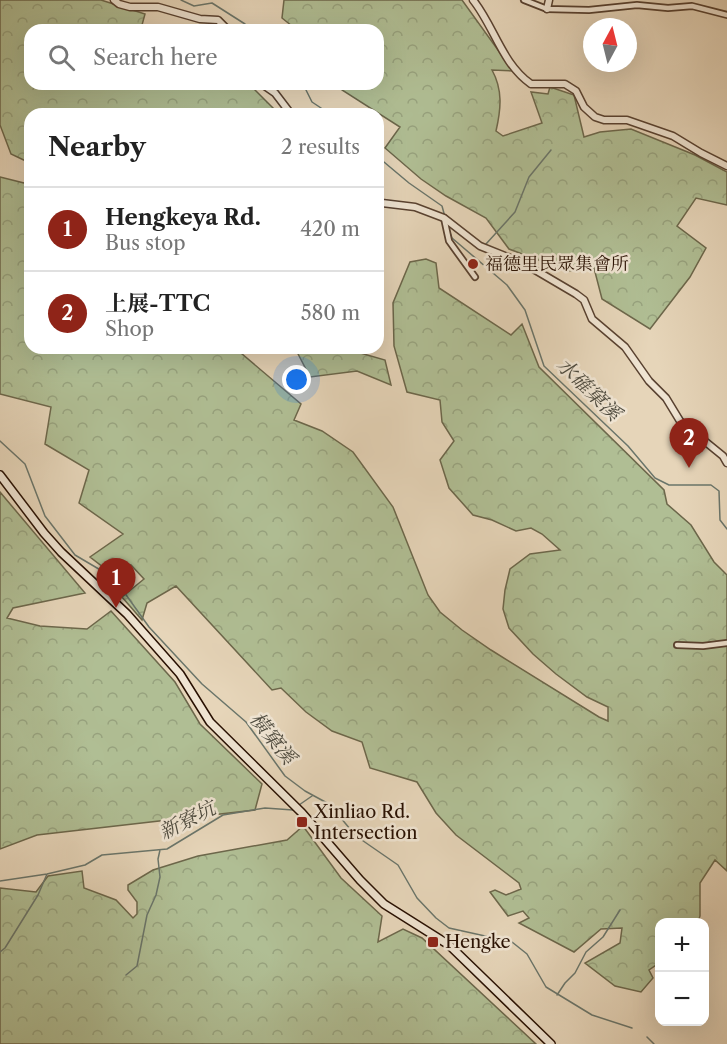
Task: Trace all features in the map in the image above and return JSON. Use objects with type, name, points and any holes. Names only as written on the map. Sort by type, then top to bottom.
[{"type":"main road","points":[[0,475],[61,552],[127,614],[180,674],[210,722],[301,812],[360,880],[384,904],[448,945],[551,1044]]},
{"type":"street","points":[[114,0],[130,7],[158,7],[200,19],[218,20],[222,24]]},
{"type":"street","points":[[473,0],[488,21],[498,44],[518,73],[531,84],[565,84],[576,91],[584,107],[595,117],[604,120],[627,120],[673,136],[727,166]]},
{"type":"street","points":[[524,0],[547,9],[589,10],[637,5],[668,8],[692,6],[727,15]]},
{"type":"street","points":[[547,9],[549,0]]},
{"type":"street","points":[[271,90],[287,108]]},
{"type":"street","points":[[384,203],[415,207],[446,219],[480,246],[525,264],[584,300],[592,319],[625,347],[649,381],[666,398],[680,421],[723,456],[727,463]]},
{"type":"street","points":[[446,219],[449,241],[474,277]]},
{"type":"street","points":[[677,645],[704,646],[727,643]]},
{"type":"green space","points":[[0,0],[101,0],[145,14],[142,24],[24,24],[24,90],[255,90],[273,108],[24,108],[24,160],[11,154],[0,125]]},
{"type":"green space","points":[[284,0],[462,0],[513,71],[492,70],[496,77],[500,100],[496,131],[503,136],[542,123],[531,92],[548,94],[550,87],[574,95],[584,137],[600,132],[631,129],[695,155],[727,172],[727,205],[696,198],[677,226],[706,248],[690,277],[650,329],[602,299],[594,268],[568,271],[509,249],[486,218],[421,179],[385,148],[400,127],[384,117],[384,108],[370,108],[342,90],[384,90],[384,24],[290,24],[282,18]]},
{"type":"green space","points":[[0,177],[24,183],[24,354],[242,354],[301,404],[294,420],[322,431],[353,452],[393,507],[428,595],[440,612],[491,650],[608,721],[608,707],[587,697],[556,674],[509,628],[503,609],[510,569],[530,554],[560,550],[542,534],[531,528],[516,531],[492,520],[473,515],[449,488],[440,460],[454,441],[442,422],[440,400],[407,392],[394,346],[393,303],[410,262],[426,259],[436,263],[439,288],[511,335],[522,324],[539,367],[664,490],[667,504],[691,525],[714,562],[727,575],[727,871],[715,860],[700,883],[699,918],[655,918],[655,966],[649,970],[653,978],[641,992],[615,986],[585,963],[620,943],[622,928],[601,929],[574,952],[519,923],[529,918],[523,911],[508,916],[490,892],[495,890],[506,895],[521,889],[519,883],[456,835],[436,813],[417,782],[370,768],[362,742],[332,731],[306,712],[281,688],[272,690],[176,586],[147,603],[142,620],[122,597],[144,579],[131,565],[120,563],[107,570],[90,557],[123,534],[79,503],[89,470],[45,444],[51,407],[0,394]]},
{"type":"green space","points":[[298,354],[364,354],[385,360],[391,385],[357,371],[310,377]]},
{"type":"green space","points":[[0,492],[85,593],[13,608],[7,618],[40,626],[87,629],[111,611],[175,682],[200,724],[262,784],[255,810],[37,835],[0,849]]},
{"type":"green space","points":[[303,826],[341,878],[382,916],[378,942],[403,929],[422,938],[536,1044],[0,1044],[0,888],[36,892],[48,876],[82,871],[84,888],[116,900],[133,918],[137,914],[137,902],[128,890],[128,885],[153,870],[198,856],[287,840]]},
{"type":"waterway","name":"水確窠溪","points":[[181,0],[194,6],[212,3],[245,24]]},
{"type":"waterway","name":"水確窠溪","points":[[306,90],[312,102],[321,108]]},
{"type":"waterway","points":[[486,244],[515,212],[529,177],[551,150]]},
{"type":"waterway","name":"水確窠溪","points":[[384,162],[442,206],[445,217]]},
{"type":"waterway","name":"水確窠溪","points":[[449,230],[452,238],[507,285],[525,310],[544,366],[628,446],[655,478],[669,485],[711,485],[719,491],[720,520],[727,529]]},
{"type":"waterway","name":"橫窠溪","points":[[0,441],[25,464],[45,516],[75,555],[114,578],[149,627],[202,684],[246,722],[285,776],[305,791],[329,804],[356,836],[398,865],[417,898],[436,918],[449,928],[512,942],[527,954],[546,987],[592,1015],[632,1028]]},
{"type":"waterway","name":"新寮坑","points":[[299,805],[312,796]]},
{"type":"waterway","name":"新寮坑","points":[[0,881],[47,874],[85,865],[102,855],[167,849],[223,815],[265,808],[293,810]]},
{"type":"waterway","points":[[126,975],[137,966],[147,915],[156,895],[160,877],[158,859],[160,850]]},
{"type":"waterway","points":[[0,952],[5,948],[38,895],[47,874]]},
{"type":"waterway","points":[[557,995],[575,973],[586,952],[603,937],[620,910]]},
{"type":"waterway","name":"橫窠溪","points":[[647,1037],[654,1044]]},
{"type":"place","name":"福德里民眾集會所","points":[[473,264]]},
{"type":"place","name":"上展-TTC","points":[[689,468]]},
{"type":"place","name":"Hengkeya Rd.","points":[[116,608]]},
{"type":"place","name":"Xinliao Rd. Intersection","points":[[302,822]]},
{"type":"place","name":"Hengke","points":[[433,942]]}]
